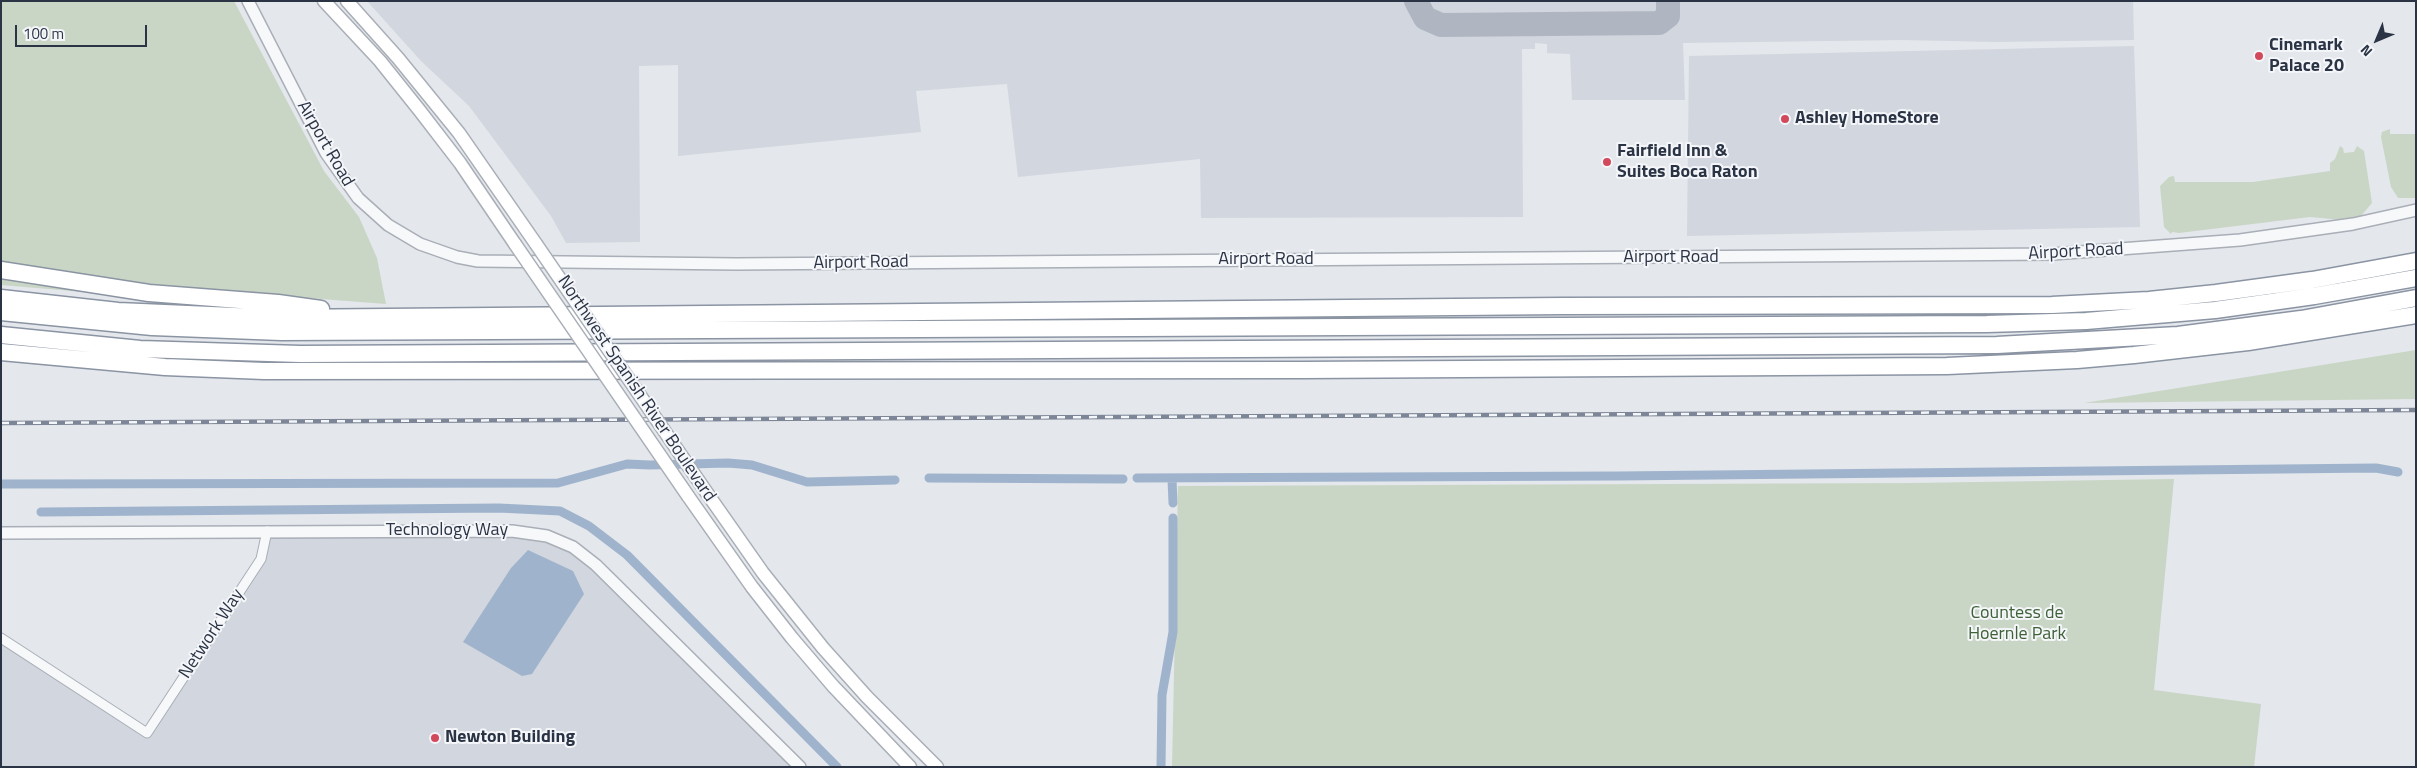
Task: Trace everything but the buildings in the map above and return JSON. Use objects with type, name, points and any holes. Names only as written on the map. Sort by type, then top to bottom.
[{"type":"highway","points":[[1,298],[118,311],[208,316],[1562,306],[2052,305],[2191,296],[2280,285],[2416,261]]},
{"type":"highway","points":[[1,270],[149,293],[278,303],[376,316]]},
{"type":"highway","points":[[1,312],[143,326],[265,332],[1409,328],[2052,323],[2215,310],[2314,296],[2416,278]]},
{"type":"highway","points":[[1,335],[106,347],[236,354],[1997,345],[2094,341],[2230,329],[2416,298]]},
{"type":"highway","points":[[1409,328],[1562,306]]},
{"type":"highway","points":[[1,352],[165,367],[264,371],[1304,370],[1929,366],[2077,360],[2248,342],[2416,315]]},
{"type":"highway","points":[[1177,349],[1304,370]]},
{"type":"main road","name":"Northwest Spanish River Boulevard","points":[[324,1],[415,105],[460,163],[748,581],[792,638],[850,704],[910,767]]},
{"type":"main road","name":"Northwest Spanish River Boulevard","points":[[347,1],[398,58],[454,127],[763,573],[812,635],[867,697],[937,767]]},
{"type":"street","name":"Airport Road","points":[[248,1],[326,153],[358,198],[388,225],[420,244],[478,262],[736,264],[2053,254],[2240,240],[2353,224],[2416,210]]},
{"type":"street","name":"Technology Way","points":[[1,533],[267,530],[520,531],[547,536],[565,542],[589,558],[800,767]]},
{"type":"street","name":"Network Way","points":[[1,638],[147,733],[261,559],[267,530]]},
{"type":"shaded area","points":[[367,1],[2133,1],[2134,40],[1996,42],[1902,40],[1683,43],[1685,100],[1572,100],[1570,54],[1547,53],[1547,44],[1535,43],[1535,49],[1522,49],[1523,217],[1201,218],[1200,159],[1018,177],[1007,84],[916,91],[921,132],[678,156],[678,65],[639,66],[640,242],[566,243],[551,216],[469,106],[421,61]]},
{"type":"shaded area","points":[[2134,46],[2140,227],[1687,236],[1689,56]]},
{"type":"shaded area","points":[[267,531],[512,531],[565,543],[800,767],[1,767],[1,638],[147,733],[261,559]]},
{"type":"green space","points":[[1,1],[234,1],[324,171],[359,217],[377,258],[386,304],[100,282],[1,263]]},
{"type":"green space","points":[[2390,129],[2390,134],[2416,134],[2416,198],[2398,198],[2391,187],[2381,137],[2382,132]]},
{"type":"green space","points":[[2340,146],[2343,148],[2344,153],[2354,152],[2357,146],[2364,151],[2372,203],[2361,216],[2342,220],[2310,217],[2179,233],[2172,232],[2171,234],[2164,227],[2160,186],[2169,177],[2174,176],[2175,182],[2253,182],[2330,171],[2330,163],[2335,159]]},
{"type":"green space","points":[[1,270],[96,293],[1,285]]},
{"type":"green space","points":[[2416,350],[2416,399],[2084,403]]},
{"type":"green space","name":"Countess de Hoernle Park","points":[[2174,479],[2154,690],[2261,704],[2254,767],[1172,767],[1178,486],[1912,483]]},
{"type":"water","points":[[528,550],[573,571],[584,594],[532,674],[522,676],[463,642],[511,568]]},
{"type":"waterway","points":[[1,484],[558,483],[627,464],[728,463],[752,465],[807,482],[895,480]]},
{"type":"waterway","points":[[1137,478],[1618,476],[2376,468],[2398,472]]},
{"type":"waterway","points":[[929,478],[1123,479]]},
{"type":"waterway","points":[[1172,479],[1173,503]]},
{"type":"waterway","points":[[41,512],[499,508],[560,511],[589,526],[627,555],[837,767]]},
{"type":"waterway","points":[[1161,767],[1162,695],[1173,632],[1173,518]]},
{"type":"taxiway","points":[[1416,1],[1425,18],[1441,25],[1659,23],[1668,16],[1668,1]]},
{"type":"railway","points":[[1,423],[2416,410]]},
{"type":"place","name":"Cinemark Palace 20","points":[[2259,56]]},
{"type":"place","name":"Ashley HomeStore","points":[[1785,119]]},
{"type":"place","name":"Fairfield Inn & Suites Boca Raton","points":[[1607,162]]},
{"type":"place","name":"Newton Building","points":[[435,738]]}]
